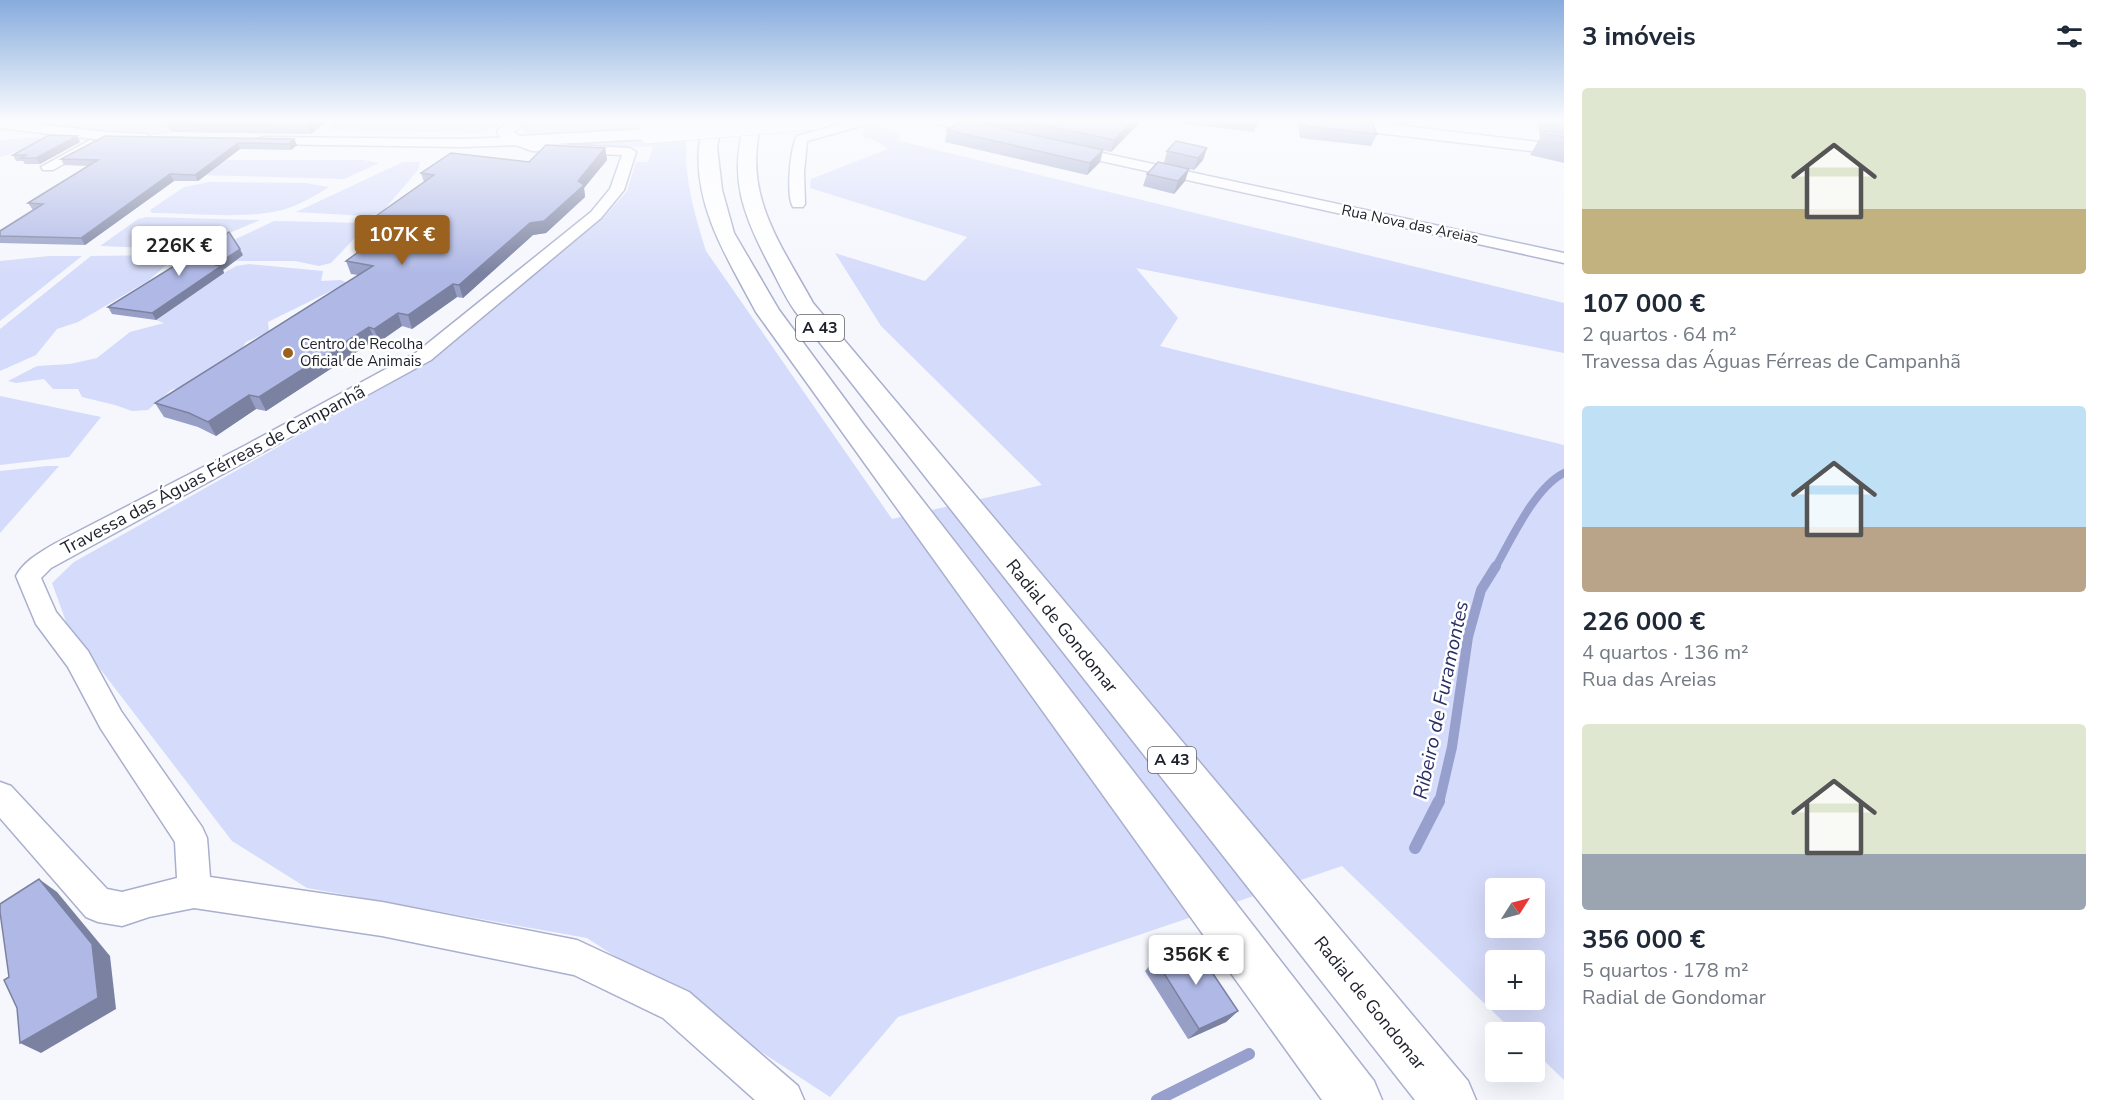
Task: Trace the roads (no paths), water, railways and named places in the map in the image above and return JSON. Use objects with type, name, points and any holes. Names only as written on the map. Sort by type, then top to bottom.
[{"type":"main road","name":"A 43","points":[[710,171],[712,190],[724,232],[768,312],[854,431],[1355,1100]]},
{"type":"main road","name":"Radial de Gondomar","points":[[748,171],[748,188],[761,226],[803,306],[1449,1100]]},
{"type":"street","name":"Travessa das Águas Férreas de Campanhã","points":[[194,891],[191,838],[111,720],[78,659],[45,617],[28,576],[42,562],[62,550],[253,450],[424,356],[596,215],[616,190],[623,171]]},
{"type":"street","points":[[798,204],[796,199],[799,171]]},
{"type":"street","name":"Rua Nova das Areias","points":[[1170,171],[1564,258]]},
{"type":"street","points":[[0,796],[98,905],[122,909],[148,900],[194,891],[382,919],[577,958],[676,1005],[784,1100]]},
{"type":"waterway","name":"Ribeiro de Furamontes","points":[[1495,568],[1534,502],[1553,480],[1564,473]]},
{"type":"waterway","name":"Ribeiro de Furamontes","points":[[1439,803],[1452,747],[1468,637],[1481,590],[1496,566]]},
{"type":"waterway","name":"Ribeiro de Furamontes","points":[[1415,848],[1439,801]]},
{"type":"waterway","points":[[1157,1100],[1249,1054]]},
{"type":"place","name":"Centro de Recolha Oficial de Animais","points":[[288,353]]}]
